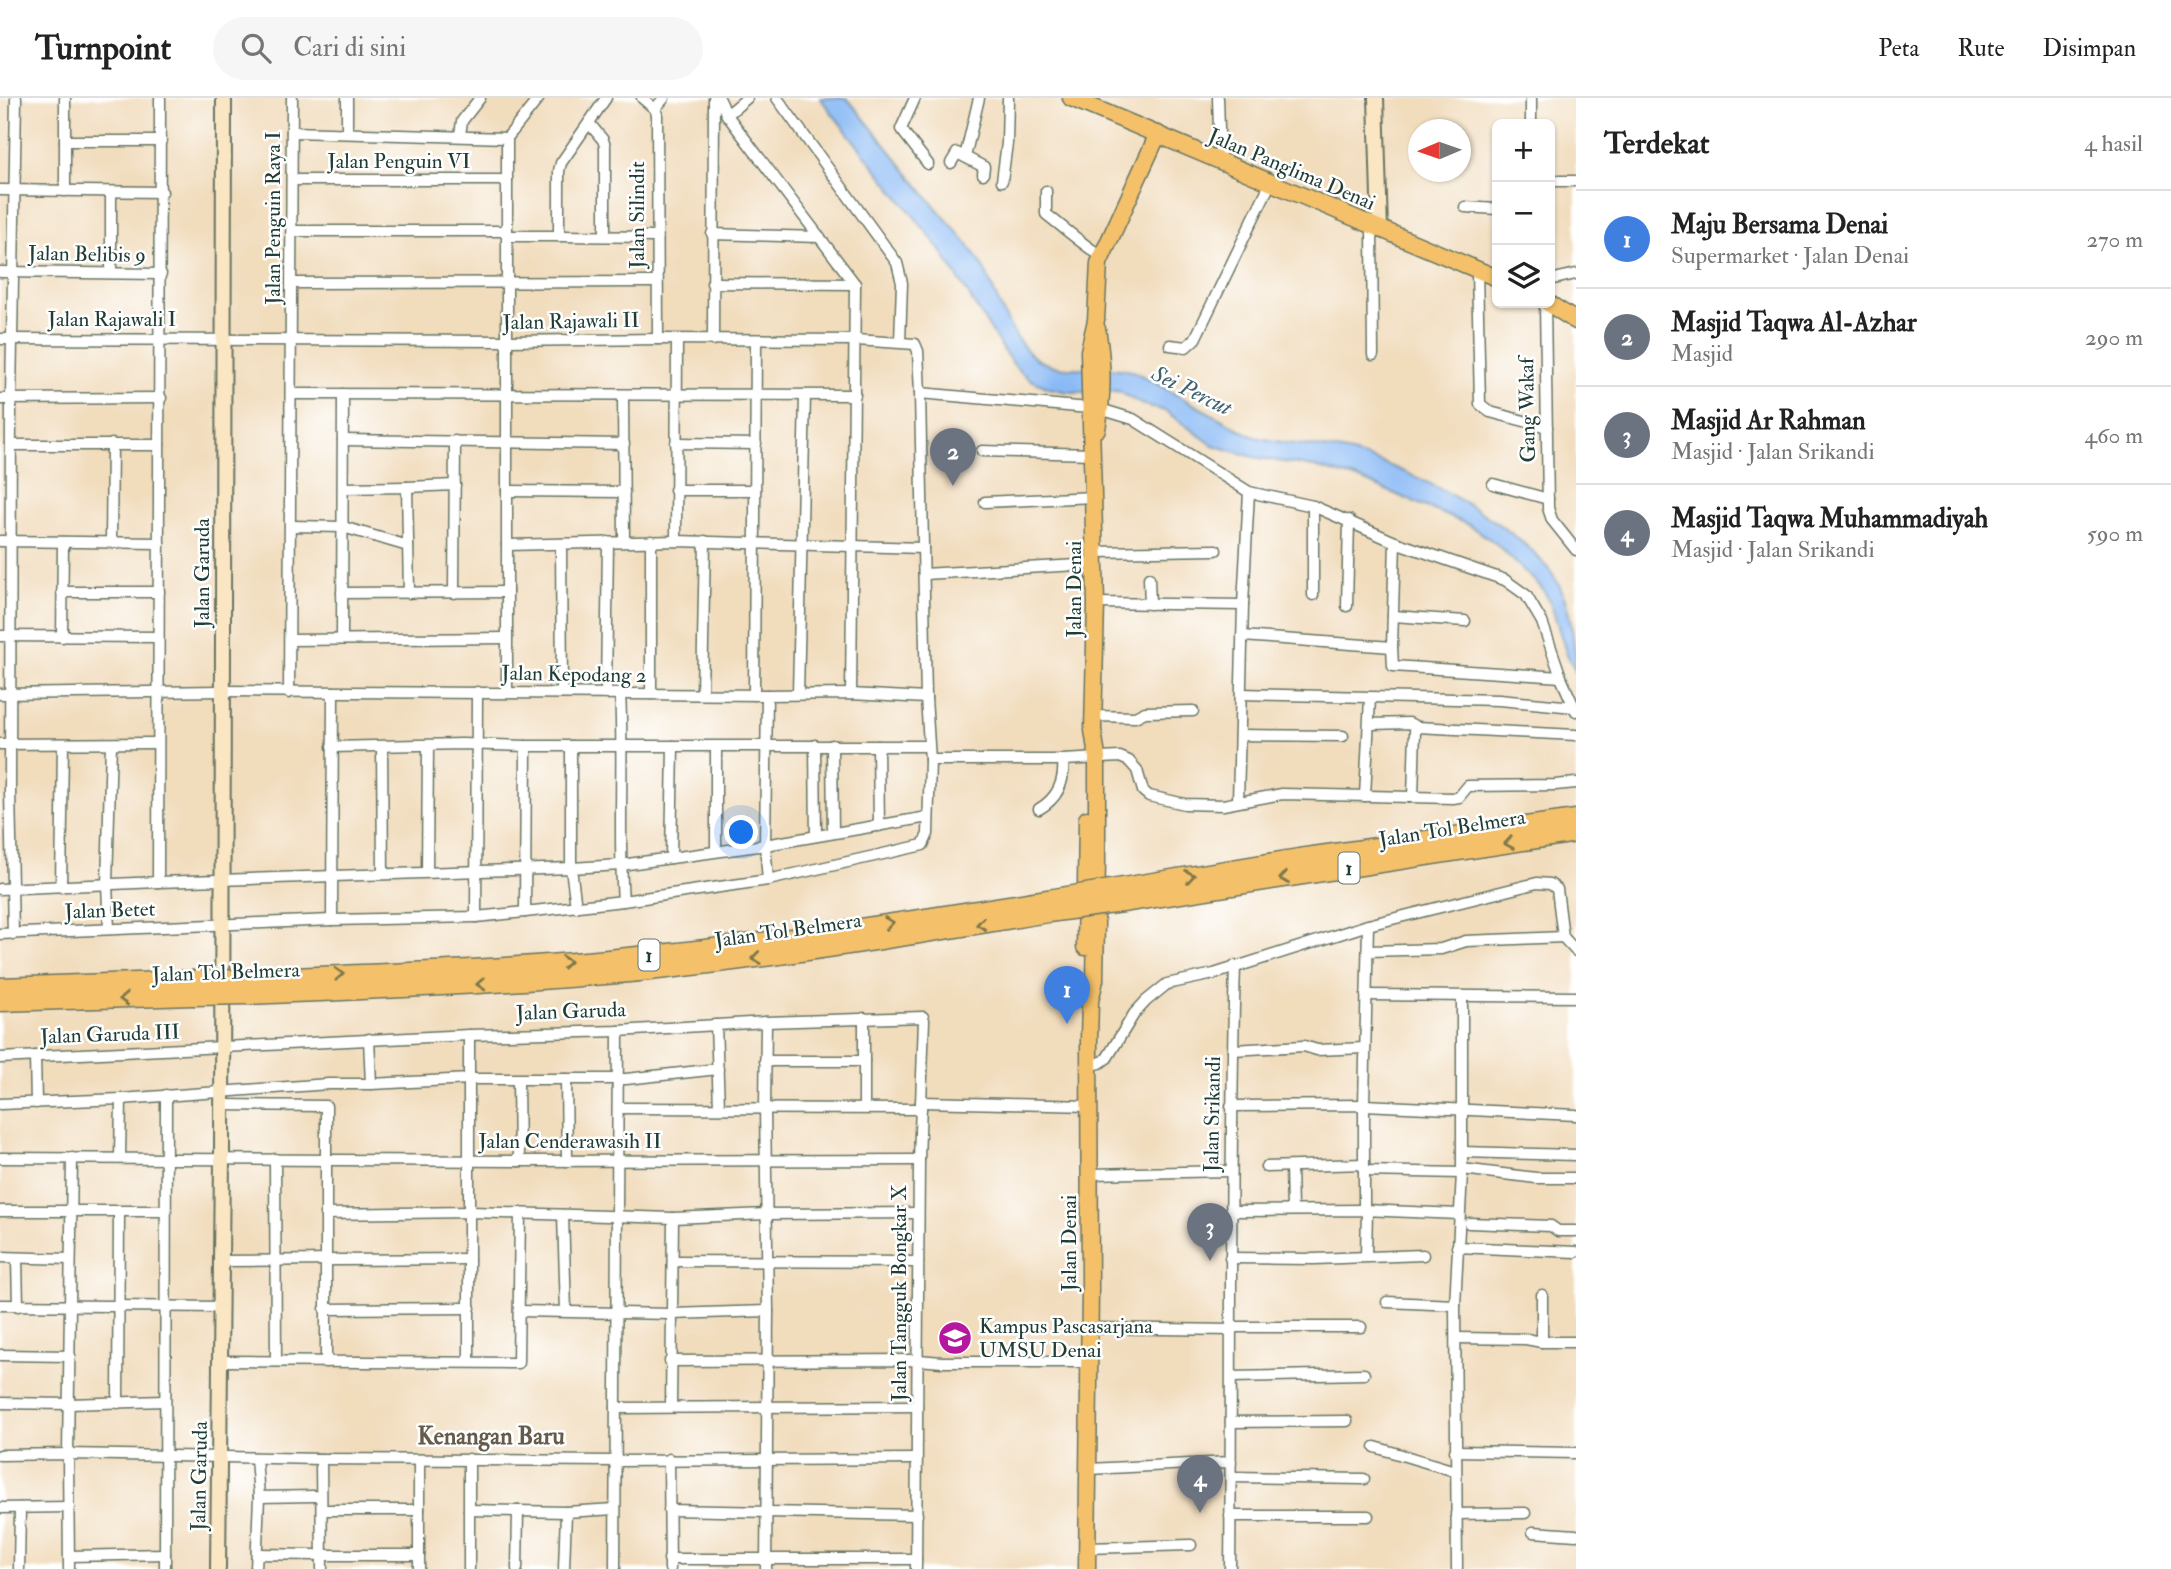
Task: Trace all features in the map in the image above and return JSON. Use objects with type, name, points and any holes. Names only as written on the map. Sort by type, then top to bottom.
[{"type":"highway","name":"Jalan Tol Belmera","points":[[1122,895],[1312,857],[1576,819]]},
{"type":"highway","name":"Jalan Tol Belmera","points":[[0,987],[191,988],[505,983],[642,972],[806,952],[1048,906],[1576,832]]},
{"type":"highway","name":"Jalan Tol Belmera","points":[[0,1002],[191,988]]},
{"type":"main road","name":"Jalan Panglima Denai","points":[[1071,98],[1492,276]]},
{"type":"main road","name":"Jalan Denai","points":[[1087,1569],[1091,1065],[1090,1001],[1084,985],[1096,603],[1093,451],[1098,269],[1101,256],[1158,134]]},
{"type":"main road","points":[[1555,308],[1576,321]]},
{"type":"street","points":[[13,934],[12,838],[5,791],[12,744],[6,694],[5,636],[12,541],[11,446],[5,399],[12,339],[16,98]]},
{"type":"street","points":[[65,98],[65,191]]},
{"type":"street","points":[[158,882],[159,338],[162,192],[160,98]]},
{"type":"street","name":"Jalan Garuda","points":[[218,1569],[222,1159],[224,98]]},
{"type":"street","name":"Jalan Penguin Raya I","points":[[289,693],[292,98]]},
{"type":"street","points":[[346,98],[347,133]]},
{"type":"street","points":[[507,692],[507,138],[540,98]]},
{"type":"street","points":[[559,236],[561,163],[606,98]]},
{"type":"street","points":[[642,98],[655,109],[664,98]]},
{"type":"street","points":[[713,340],[714,98]]},
{"type":"street","points":[[719,98],[727,115],[855,284],[851,694]]},
{"type":"street","points":[[727,115],[747,98]]},
{"type":"street","points":[[777,98],[897,263],[902,282],[900,342]]},
{"type":"street","points":[[915,98],[901,130],[928,164]]},
{"type":"street","points":[[965,157],[979,98]]},
{"type":"street","points":[[1002,181],[1007,143],[1008,98]]},
{"type":"street","points":[[1218,98],[1220,160]]},
{"type":"street","points":[[1373,355],[1376,98]]},
{"type":"street","points":[[1531,98],[1531,119]]},
{"type":"street","points":[[460,135],[462,121],[474,100]]},
{"type":"street","name":"Jalan Silindit","points":[[655,109],[658,339]]},
{"type":"street","points":[[589,123],[605,146],[605,236]]},
{"type":"street","points":[[292,132],[507,138]]},
{"type":"street","points":[[65,141],[161,141]]},
{"type":"street","points":[[951,163],[958,153],[984,167],[983,174]]},
{"type":"street","name":"Jalan Penguin VI","points":[[292,180],[507,180]]},
{"type":"street","points":[[1555,181],[1576,181]]},
{"type":"street","points":[[1170,345],[1186,347],[1195,339],[1271,182]]},
{"type":"street","points":[[0,190],[162,192]]},
{"type":"street","points":[[1046,191],[1046,214],[1063,225],[1077,241],[1101,256]]},
{"type":"street","points":[[111,192],[111,273]]},
{"type":"street","points":[[1465,207],[1492,209]]},
{"type":"street","points":[[292,231],[656,237]]},
{"type":"street","points":[[712,234],[820,237]]},
{"type":"street","points":[[1478,270],[1480,404],[1490,412],[1547,427]]},
{"type":"street","name":"Jalan Belibis 9","points":[[0,272],[160,274]]},
{"type":"street","points":[[1555,278],[1576,274]]},
{"type":"street","points":[[292,283],[656,282]]},
{"type":"street","points":[[712,284],[855,284]]},
{"type":"street","name":"Gang Wakaf","points":[[1547,308],[1550,517],[1576,550]]},
{"type":"street","name":"Jalan Rajawali I","points":[[0,339],[225,339]]},
{"type":"street","name":"Jalan Rajawali II","points":[[225,339],[900,342],[916,346],[919,393]]},
{"type":"street","points":[[676,541],[677,340]]},
{"type":"street","points":[[754,695],[756,341]]},
{"type":"street","points":[[0,889],[330,874],[621,865],[765,845],[928,817],[930,760],[926,698],[919,393],[1095,404],[1133,419],[1249,492],[1313,506],[1395,542],[1487,572],[1526,595],[1542,622],[1575,709],[1499,701],[1241,694]]},
{"type":"street","points":[[292,394],[855,396]]},
{"type":"street","points":[[342,639],[343,394]]},
{"type":"street","points":[[624,395],[624,541]]},
{"type":"street","points":[[797,694],[805,396]]},
{"type":"street","points":[[5,399],[160,398]]},
{"type":"street","points":[[344,440],[624,444]]},
{"type":"street","points":[[454,593],[455,441]]},
{"type":"street","points":[[677,443],[756,444]]},
{"type":"street","points":[[111,542],[112,444]]},
{"type":"street","points":[[11,446],[159,445]]},
{"type":"street","points":[[982,451],[1093,451]]},
{"type":"street","points":[[1493,484],[1548,499]]},
{"type":"street","points":[[343,488],[455,485]]},
{"type":"street","points":[[407,487],[409,593]]},
{"type":"street","points":[[675,490],[755,490]]},
{"type":"street","points":[[507,491],[624,492]]},
{"type":"street","points":[[1238,802],[1249,492]]},
{"type":"street","points":[[985,502],[1094,498]]},
{"type":"street","points":[[1313,506],[1313,595]]},
{"type":"street","points":[[1347,606],[1349,520]]},
{"type":"street","points":[[291,526],[343,527],[408,546]]},
{"type":"street","points":[[0,541],[159,543]]},
{"type":"street","points":[[651,541],[651,694]]},
{"type":"street","points":[[507,545],[705,541],[923,548]]},
{"type":"street","points":[[702,694],[705,541]]},
{"type":"street","points":[[62,637],[63,542]]},
{"type":"street","points":[[606,693],[608,542]]},
{"type":"street","points":[[1395,542],[1391,663],[1395,666],[1561,677]]},
{"type":"street","points":[[561,544],[562,693]]},
{"type":"street","points":[[924,574],[1216,550]]},
{"type":"street","points":[[1149,578],[1150,604]]},
{"type":"street","points":[[62,592],[159,592]]},
{"type":"street","points":[[342,593],[507,592]]},
{"type":"street","points":[[1096,603],[1243,605]]},
{"type":"street","points":[[1393,616],[1465,621]]},
{"type":"street","points":[[5,636],[158,637]]},
{"type":"street","points":[[1242,636],[1392,647]]},
{"type":"street","points":[[290,640],[507,638]]},
{"type":"street","name":"Jalan Kepodang 2","points":[[6,694],[222,691],[507,692],[851,694],[926,698]]},
{"type":"street","points":[[332,692],[332,920]]},
{"type":"street","points":[[476,917],[477,692]]},
{"type":"street","points":[[620,693],[623,746],[623,901]]},
{"type":"street","points":[[767,695],[765,845],[768,880]]},
{"type":"street","points":[[1365,796],[1370,698]]},
{"type":"street","points":[[1093,723],[1135,717],[1145,712],[1193,711]]},
{"type":"street","points":[[1370,724],[1409,723],[1417,727],[1576,735]]},
{"type":"street","points":[[1413,797],[1417,727]]},
{"type":"street","points":[[1240,735],[1343,736]]},
{"type":"street","points":[[0,744],[158,743]]},
{"type":"street","points":[[109,929],[107,884],[111,744]]},
{"type":"street","points":[[61,887],[63,745]]},
{"type":"street","points":[[815,745],[816,836]]},
{"type":"street","points":[[832,745],[833,833]]},
{"type":"street","points":[[427,872],[428,746]]},
{"type":"street","points":[[525,912],[526,746]]},
{"type":"street","points":[[571,746],[571,868],[576,907]]},
{"type":"street","points":[[878,746],[879,826]]},
{"type":"street","points":[[332,747],[928,746]]},
{"type":"street","points":[[382,747],[383,873]]},
{"type":"street","points":[[671,858],[673,747]]},
{"type":"street","points":[[716,747],[716,851]]},
{"type":"street","points":[[930,760],[1120,757],[1129,761],[1137,770],[1143,791],[1149,796],[1185,804],[1238,802],[1282,794],[1453,799],[1459,797],[1468,786],[1576,783]]},
{"type":"street","points":[[1039,809],[1047,805],[1059,791],[1064,771],[1063,760]]},
{"type":"street","name":"Jalan Betet","points":[[0,934],[332,920],[476,917],[576,907],[768,880],[919,848],[926,840],[928,817]]},
{"type":"street","points":[[0,838],[12,838]]},
{"type":"street","points":[[1091,1065],[1104,1061],[1134,1014],[1167,984],[1235,967],[1368,925],[1537,883],[1550,884],[1559,894],[1563,937],[1576,951]]},
{"type":"street","points":[[1366,1256],[1364,1105],[1368,925]]},
{"type":"street","points":[[1368,951],[1441,948],[1466,941],[1563,937]]},
{"type":"street","name":"Jalan Srikandi","points":[[1230,1569],[1230,1171],[1235,967]]},
{"type":"street","points":[[1366,995],[1576,997]]},
{"type":"street","points":[[1457,1569],[1455,1305],[1462,1171],[1462,996]]},
{"type":"street","name":"Jalan Garuda","points":[[221,1049],[369,1039],[922,1017]]},
{"type":"street","name":"Jalan Tangguk Bongkar X","points":[[916,1564],[917,1405],[925,1361],[918,1262],[925,1020],[922,1017]]},
{"type":"street","points":[[864,1018],[864,1108]]},
{"type":"street","points":[[766,1022],[766,1564]]},
{"type":"street","points":[[716,1025],[719,1107]]},
{"type":"street","points":[[615,1569],[618,1031]]},
{"type":"street","points":[[469,1035],[469,1362]]},
{"type":"street","points":[[369,1039],[372,1084]]},
{"type":"street","points":[[1233,1050],[1304,1046],[1317,1050],[1365,1048]]},
{"type":"street","name":"Jalan Garuda III","points":[[0,1058],[221,1049]]},
{"type":"street","points":[[35,1056],[36,1102]]},
{"type":"street","points":[[765,1060],[864,1061]]},
{"type":"street","points":[[222,1098],[329,1084],[470,1079],[626,1079],[718,1069]]},
{"type":"street","points":[[566,1079],[567,1161]]},
{"type":"street","points":[[518,1080],[519,1161]]},
{"type":"street","points":[[165,1569],[166,1095]]},
{"type":"street","points":[[0,1104],[166,1095],[325,1105],[326,1362]]},
{"type":"street","points":[[120,1158],[121,1099]]},
{"type":"street","points":[[1231,1106],[1364,1105],[1576,1115]]},
{"type":"street","points":[[618,1108],[1090,1106]]},
{"type":"street","points":[[1462,1152],[1576,1155]]},
{"type":"street","name":"Jalan Cenderawasih II","points":[[0,1158],[919,1160]]},
{"type":"street","points":[[69,1569],[72,1158]]},
{"type":"street","points":[[275,1159],[276,1361]]},
{"type":"street","points":[[1266,1167],[1462,1171],[1535,1178],[1576,1178]]},
{"type":"street","points":[[1290,1167],[1292,1210]]},
{"type":"street","points":[[1090,1174],[1230,1171]]},
{"type":"street","points":[[1230,1211],[1365,1210],[1459,1214]]},
{"type":"street","points":[[0,1211],[165,1211]]},
{"type":"street","points":[[118,1403],[119,1212]]},
{"type":"street","points":[[325,1213],[471,1212],[674,1218],[766,1214],[918,1213]]},
{"type":"street","points":[[221,1361],[518,1363],[520,1213]]},
{"type":"street","points":[[563,1215],[566,1311]]},
{"type":"street","points":[[671,1407],[674,1218]]},
{"type":"street","points":[[1469,1223],[1551,1226],[1559,1231],[1576,1231]]},
{"type":"street","points":[[1457,1247],[1576,1252]]},
{"type":"street","points":[[1230,1258],[1314,1259],[1423,1255]]},
{"type":"street","points":[[0,1257],[71,1259]]},
{"type":"street","points":[[17,1258],[18,1306]]},
{"type":"street","points":[[221,1261],[469,1259]]},
{"type":"street","points":[[673,1261],[918,1262]]},
{"type":"street","points":[[1542,1295],[1542,1342]]},
{"type":"street","points":[[1387,1302],[1455,1305]]},
{"type":"street","points":[[0,1305],[221,1307]]},
{"type":"street","points":[[325,1309],[470,1308]]},
{"type":"street","points":[[519,1311],[671,1314],[768,1311]]},
{"type":"street","points":[[1090,1328],[1361,1328]]},
{"type":"street","points":[[1456,1338],[1576,1342]]},
{"type":"street","points":[[0,1355],[70,1356]]},
{"type":"street","points":[[670,1361],[1090,1362]]},
{"type":"street","points":[[1232,1377],[1364,1374]]},
{"type":"street","points":[[0,1403],[164,1401]]},
{"type":"street","points":[[616,1408],[917,1405]]},
{"type":"street","points":[[1231,1422],[1347,1422]]},
{"type":"street","points":[[1375,1447],[1455,1471]]},
{"type":"street","points":[[1455,1451],[1576,1453]]},
{"type":"street","points":[[0,1455],[220,1455],[321,1459],[616,1461],[917,1459]]},
{"type":"street","points":[[256,1458],[259,1497],[256,1569]]},
{"type":"street","points":[[321,1459],[319,1555],[322,1569]]},
{"type":"street","points":[[468,1569],[470,1459]]},
{"type":"street","points":[[669,1459],[669,1564],[916,1564]]},
{"type":"street","points":[[419,1460],[419,1569]]},
{"type":"street","points":[[1089,1469],[1231,1462]]},
{"type":"street","points":[[1231,1477],[1363,1479]]},
{"type":"street","points":[[259,1497],[314,1496]]},
{"type":"street","points":[[0,1508],[69,1507]]},
{"type":"street","points":[[19,1569],[20,1508]]},
{"type":"street","points":[[469,1510],[566,1512],[615,1509]]},
{"type":"street","points":[[322,1510],[419,1510]]},
{"type":"street","points":[[669,1510],[917,1515]]},
{"type":"street","points":[[517,1569],[518,1511]]},
{"type":"street","points":[[564,1569],[566,1512]]},
{"type":"street","points":[[1456,1514],[1525,1513]]},
{"type":"street","points":[[1230,1516],[1368,1516]]},
{"type":"street","points":[[1533,1532],[1576,1535]]},
{"type":"street","points":[[1087,1548],[1191,1545]]},
{"type":"street","points":[[70,1556],[165,1554]]},
{"type":"street","points":[[258,1554],[419,1555]]},
{"type":"water","name":"Sei Percut","points":[[820,98],[847,98],[974,253],[1015,335],[1040,361],[1062,367],[1111,368],[1135,372],[1252,436],[1351,453],[1405,472],[1467,504],[1522,543],[1544,564],[1559,585],[1572,628],[1576,673],[1566,652],[1550,601],[1540,586],[1495,543],[1469,525],[1362,480],[1314,467],[1253,457],[1213,445],[1165,411],[1141,404],[1118,391],[1068,392],[1031,380],[1018,370],[1005,353],[940,249]]},
{"type":"place","name":"Masjid Taqwa Al-Azhar","points":[[953,486]]},
{"type":"place","name":"Maju Bersama Denai","points":[[1067,1024]]},
{"type":"place","name":"Masjid Ar Rahman","points":[[1210,1261]]},
{"type":"place","name":"Kampus Pascasarjana UMSU Denai","points":[[955,1338]]},
{"type":"place","name":"Masjid Taqwa Muhammadiyah","points":[[1200,1513]]},
{"type":"district","name":"Kenangan Baru","points":[[491,1436]]}]
